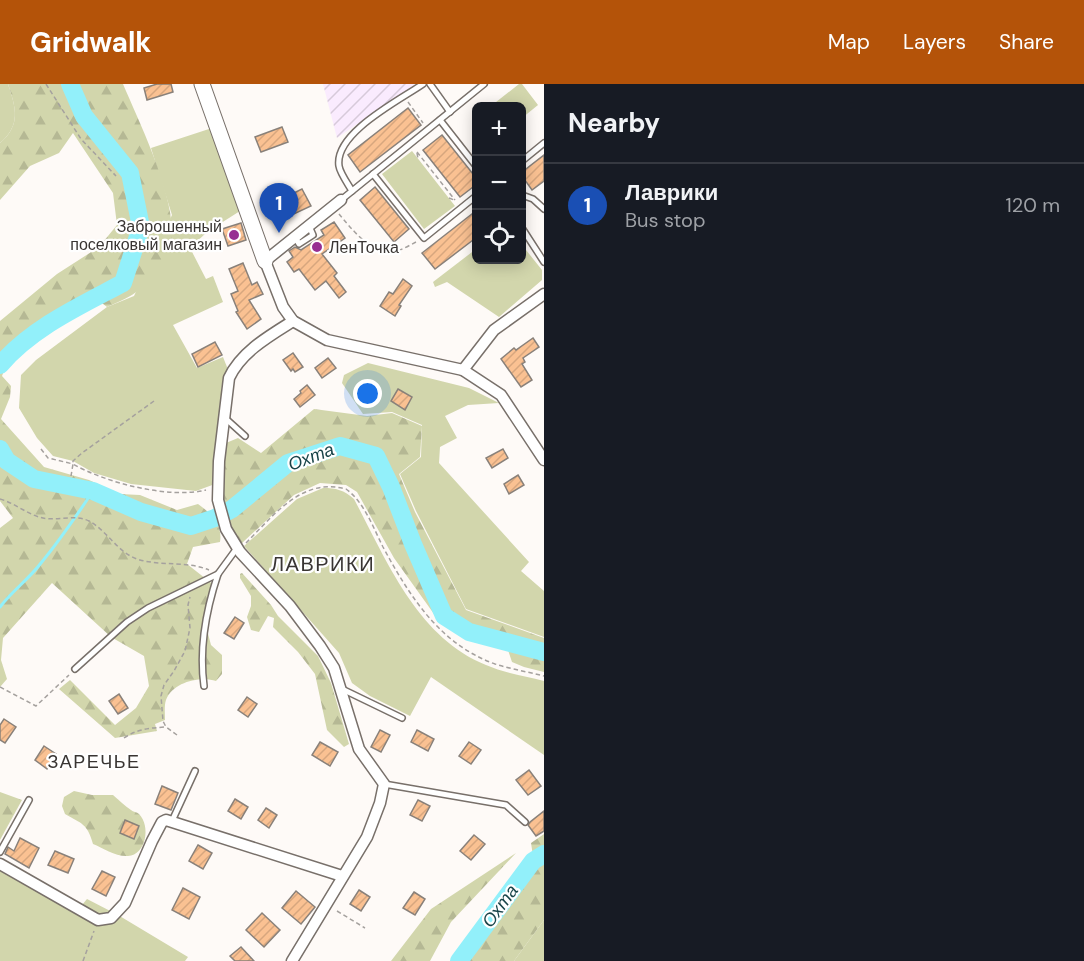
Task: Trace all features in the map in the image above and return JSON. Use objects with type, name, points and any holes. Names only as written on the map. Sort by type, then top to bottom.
[{"type":"street","points":[[202,84],[265,261],[283,307],[293,321],[327,340],[463,370],[501,395],[544,460]]},
{"type":"street","points":[[265,261],[337,203]]},
{"type":"street","points":[[463,370],[494,330],[544,294]]},
{"type":"street","points":[[292,961],[367,837],[380,803],[384,784],[359,749],[334,668],[290,606],[238,549],[226,529],[218,500],[223,417],[227,385],[233,369],[251,350],[293,321]]},
{"type":"street","points":[[0,864],[98,920],[111,918],[124,903],[162,822],[172,821],[342,876]]},
{"type":"lane","points":[[409,84],[412,91]]},
{"type":"lane","points":[[352,191],[339,166],[341,150],[346,141],[358,128],[423,84]]},
{"type":"lane","points":[[430,84],[450,112]]},
{"type":"lane","points":[[337,203],[484,84]]},
{"type":"lane","points":[[440,120],[472,160]]},
{"type":"lane","points":[[526,157],[544,143]]},
{"type":"lane","points":[[373,174],[424,238],[472,200]]},
{"type":"lane","points":[[526,196],[533,199],[544,209]]},
{"type":"lane","points":[[526,234],[544,262]]},
{"type":"lane","points":[[223,417],[245,436]]},
{"type":"lane","points":[[204,686],[201,664],[209,601],[218,574],[238,549]]},
{"type":"lane","points":[[75,669],[127,622],[148,608],[218,574]]},
{"type":"lane","points":[[341,688],[402,718]]},
{"type":"lane","points":[[172,821],[195,771]]},
{"type":"lane","points":[[384,784],[506,805],[525,822]]},
{"type":"lane","points":[[0,852],[29,800]]},
{"type":"path","points":[[46,84],[81,139],[116,176]]},
{"type":"path","points":[[404,97],[428,129]]},
{"type":"path","points":[[417,152],[455,200]]},
{"type":"path","points":[[337,203],[353,232],[382,253],[391,253],[424,238]]},
{"type":"path","points":[[71,477],[73,461],[154,401]]},
{"type":"path","points":[[41,449],[48,458],[73,464],[92,474],[130,486],[195,493],[218,485]]},
{"type":"path","points":[[238,549],[295,497],[321,486],[346,489],[360,504],[413,598],[428,618],[459,645],[476,656],[495,664],[544,676]]},
{"type":"path","points":[[0,500],[43,518],[76,517],[88,520],[122,550],[138,560],[197,566],[218,574]]},
{"type":"path","points":[[177,735],[166,727],[163,721],[161,696],[164,685],[185,651],[190,628],[188,605],[192,587]]},
{"type":"path","points":[[0,687],[36,706],[75,669]]},
{"type":"path","points":[[124,738],[132,732],[166,727]]},
{"type":"path","points":[[326,904],[364,928]]},
{"type":"path","points":[[83,961],[98,920]]},
{"type":"shaded area","points":[[323,84],[415,84],[337,138]]},
{"type":"green space","points":[[0,84],[8,84],[15,116],[11,130],[0,143]]},
{"type":"green space","points":[[8,84],[123,84],[156,162],[169,205],[172,224],[170,244],[155,271],[139,290],[107,307],[89,293],[92,299],[54,319],[14,346],[2,376],[11,386],[10,397],[1,419],[44,467],[89,480],[120,494],[140,495],[177,510],[198,504],[211,515],[218,525],[220,542],[193,547],[187,564],[215,586],[207,630],[211,645],[222,655],[222,674],[216,681],[195,680],[175,689],[166,700],[165,720],[155,724],[157,731],[115,738],[59,689],[70,680],[115,725],[136,708],[149,686],[144,656],[111,637],[52,583],[3,638],[1,660],[7,679],[0,687],[0,528],[13,518],[0,501],[0,321],[57,274],[99,247],[117,225],[113,193],[73,133],[59,153],[30,166],[0,200],[0,143],[11,130],[15,116]]},
{"type":"green space","points":[[522,84],[538,105],[526,115],[526,102],[496,102]]},
{"type":"green space","points":[[212,128],[240,211],[207,232],[190,248],[206,279],[213,276],[223,302],[173,325],[197,368],[223,357],[229,372],[222,383],[215,484],[196,491],[131,484],[94,473],[73,461],[53,456],[37,438],[19,408],[21,375],[36,360],[107,307],[134,296],[172,215],[151,148]]},
{"type":"green space","points":[[412,151],[455,206],[424,229],[382,174]]},
{"type":"green space","points":[[526,250],[542,270],[542,280],[499,317],[447,282],[435,287],[433,282],[472,252],[472,264],[526,264]]},
{"type":"green space","points":[[368,363],[469,388],[499,403],[468,405],[445,416],[457,438],[440,447],[439,463],[529,562],[521,571],[544,591],[544,637],[466,609],[416,511],[400,474],[421,457],[422,425],[392,412],[363,414],[342,383],[344,375]]},
{"type":"green space","points":[[314,409],[367,416],[392,413],[422,426],[420,457],[399,474],[415,512],[466,610],[544,638],[544,672],[512,662],[508,650],[461,635],[439,621],[394,558],[357,492],[346,485],[320,483],[294,495],[242,543],[233,532],[224,508],[226,443],[238,438],[261,453]]},
{"type":"green space","points":[[323,488],[340,490],[354,499],[406,595],[441,636],[462,652],[486,665],[544,681],[544,755],[431,677],[410,716],[370,696],[352,683],[339,653],[244,546],[297,499]]},
{"type":"green space","points":[[242,573],[278,616],[318,656],[331,683],[349,744],[344,747],[327,730],[315,674],[298,652],[273,627],[274,618],[268,616],[259,632],[251,630],[247,617],[251,606],[251,596],[240,578]]},
{"type":"green space","points":[[74,791],[92,795],[113,795],[139,814],[143,819],[146,832],[139,851],[123,856],[93,844],[86,828],[65,814],[62,806],[64,797]]},
{"type":"green space","points":[[0,792],[22,800],[0,840]]},
{"type":"green space","points":[[544,834],[544,920],[514,961],[460,961],[534,862],[531,843]]},
{"type":"green space","points":[[516,853],[451,922],[430,961],[391,961],[431,909]]},
{"type":"green space","points":[[0,860],[82,905],[87,899],[188,957],[185,961],[0,961]]},
{"type":"green space","points":[[544,920],[544,961],[514,961]]},
{"type":"building","points":[[157,84],[171,84],[173,92],[147,100],[144,88]]},
{"type":"building","points":[[408,108],[421,125],[360,172],[348,155]]},
{"type":"building","points":[[282,127],[288,142],[261,152],[255,137]]},
{"type":"building","points":[[442,135],[472,173],[472,188],[460,197],[423,150]]},
{"type":"building","points":[[544,155],[544,181],[532,190],[526,182],[526,169]]},
{"type":"building","points":[[375,187],[409,229],[394,242],[360,200]]},
{"type":"building","points":[[302,189],[311,206],[283,219],[275,202]]},
{"type":"building","points":[[472,214],[472,241],[435,269],[422,253]]},
{"type":"building","points":[[334,222],[345,238],[322,254],[337,273],[334,276],[346,292],[339,298],[326,281],[315,290],[299,269],[294,272],[287,262],[293,257],[289,251],[295,247],[301,250],[324,235],[321,230]]},
{"type":"building","name":"Заброшенный поселковый магазин","points":[[241,223],[246,240],[228,246],[222,229]]},
{"type":"building","points":[[243,263],[252,285],[257,282],[263,294],[249,300],[261,319],[247,329],[236,312],[238,311],[231,294],[238,291],[229,269]]},
{"type":"building","points":[[403,279],[412,286],[399,305],[401,306],[395,316],[380,306],[389,292],[393,294]]},
{"type":"building","points":[[533,338],[539,347],[523,358],[525,362],[522,364],[532,380],[521,387],[501,359],[514,348],[516,350]]},
{"type":"building","points":[[215,342],[222,355],[198,367],[192,354]]},
{"type":"building","points":[[293,353],[303,367],[295,372],[293,369],[291,371],[283,360]]},
{"type":"building","points":[[328,358],[336,368],[322,378],[315,368]]},
{"type":"building","points":[[307,385],[315,395],[300,407],[294,399]]},
{"type":"building","points":[[398,389],[412,397],[405,410],[391,401]]},
{"type":"building","points":[[503,449],[508,458],[492,468],[486,458]]},
{"type":"building","points":[[518,475],[524,485],[509,494],[504,484]]},
{"type":"building","points":[[235,617],[244,623],[234,639],[224,633]]},
{"type":"building","points":[[119,694],[128,708],[118,714],[109,701]]},
{"type":"building","points":[[247,697],[257,704],[248,717],[238,710]]},
{"type":"building","points":[[4,719],[16,727],[5,743],[0,740],[0,725]]},
{"type":"building","points":[[380,730],[390,735],[381,752],[371,747]]},
{"type":"building","points":[[417,730],[434,739],[428,751],[411,742]]},
{"type":"building","points":[[320,742],[338,752],[330,766],[312,755]]},
{"type":"building","points":[[469,742],[481,750],[471,764],[459,756]]},
{"type":"building","points":[[44,746],[56,754],[47,769],[35,760]]},
{"type":"building","points":[[529,770],[541,786],[528,795],[516,780]]},
{"type":"building","points":[[162,786],[178,793],[171,810],[155,804]]},
{"type":"building","points":[[235,799],[248,807],[241,819],[228,811]]},
{"type":"building","points":[[418,800],[430,806],[422,821],[410,815]]},
{"type":"building","points":[[266,808],[277,815],[269,828],[258,820]]},
{"type":"building","points":[[544,811],[544,831],[536,836],[528,825]]},
{"type":"building","points":[[125,820],[139,826],[134,839],[120,833]]},
{"type":"building","points":[[474,835],[485,844],[471,860],[460,851]]},
{"type":"building","points":[[20,838],[39,848],[29,868],[5,854],[8,847],[14,851]]},
{"type":"building","points":[[198,845],[212,853],[203,869],[189,861]]},
{"type":"building","points":[[55,851],[74,859],[68,873],[48,865]]},
{"type":"building","points":[[102,871],[115,877],[106,896],[92,889]]},
{"type":"building","points":[[183,888],[200,897],[189,919],[172,910]]},
{"type":"building","points":[[359,890],[370,897],[361,911],[350,904]]},
{"type":"building","points":[[296,891],[315,907],[301,924],[282,908]]},
{"type":"building","points":[[414,892],[425,899],[415,915],[403,908]]},
{"type":"building","points":[[262,913],[280,930],[264,947],[246,930]]},
{"type":"building","points":[[241,947],[254,961],[235,961],[230,956]]},
{"type":"waterway","name":"Охта","points":[[0,365],[42,328],[123,283],[141,227],[130,173],[84,116],[70,84]]},
{"type":"waterway","name":"Охта","points":[[0,449],[7,461],[34,479],[93,491],[141,512],[191,526],[215,518],[232,509],[288,463],[340,446],[376,456],[444,616],[469,632],[544,652]]},
{"type":"waterway","points":[[0,607],[36,569],[93,491]]},
{"type":"waterway","name":"Охта","points":[[459,961],[533,861],[544,854]]},
{"type":"place","name":"Лаврики","points":[[279,233]]},
{"type":"place","name":"Заброшенный поселковый магазин","points":[[234,235]]},
{"type":"place","name":"ЛенТочка","points":[[317,247]]},
{"type":"district","name":"ЛАВРИКИ","points":[[323,564]]},
{"type":"district","name":"ЗАРЕЧЬЕ","points":[[94,762]]}]
